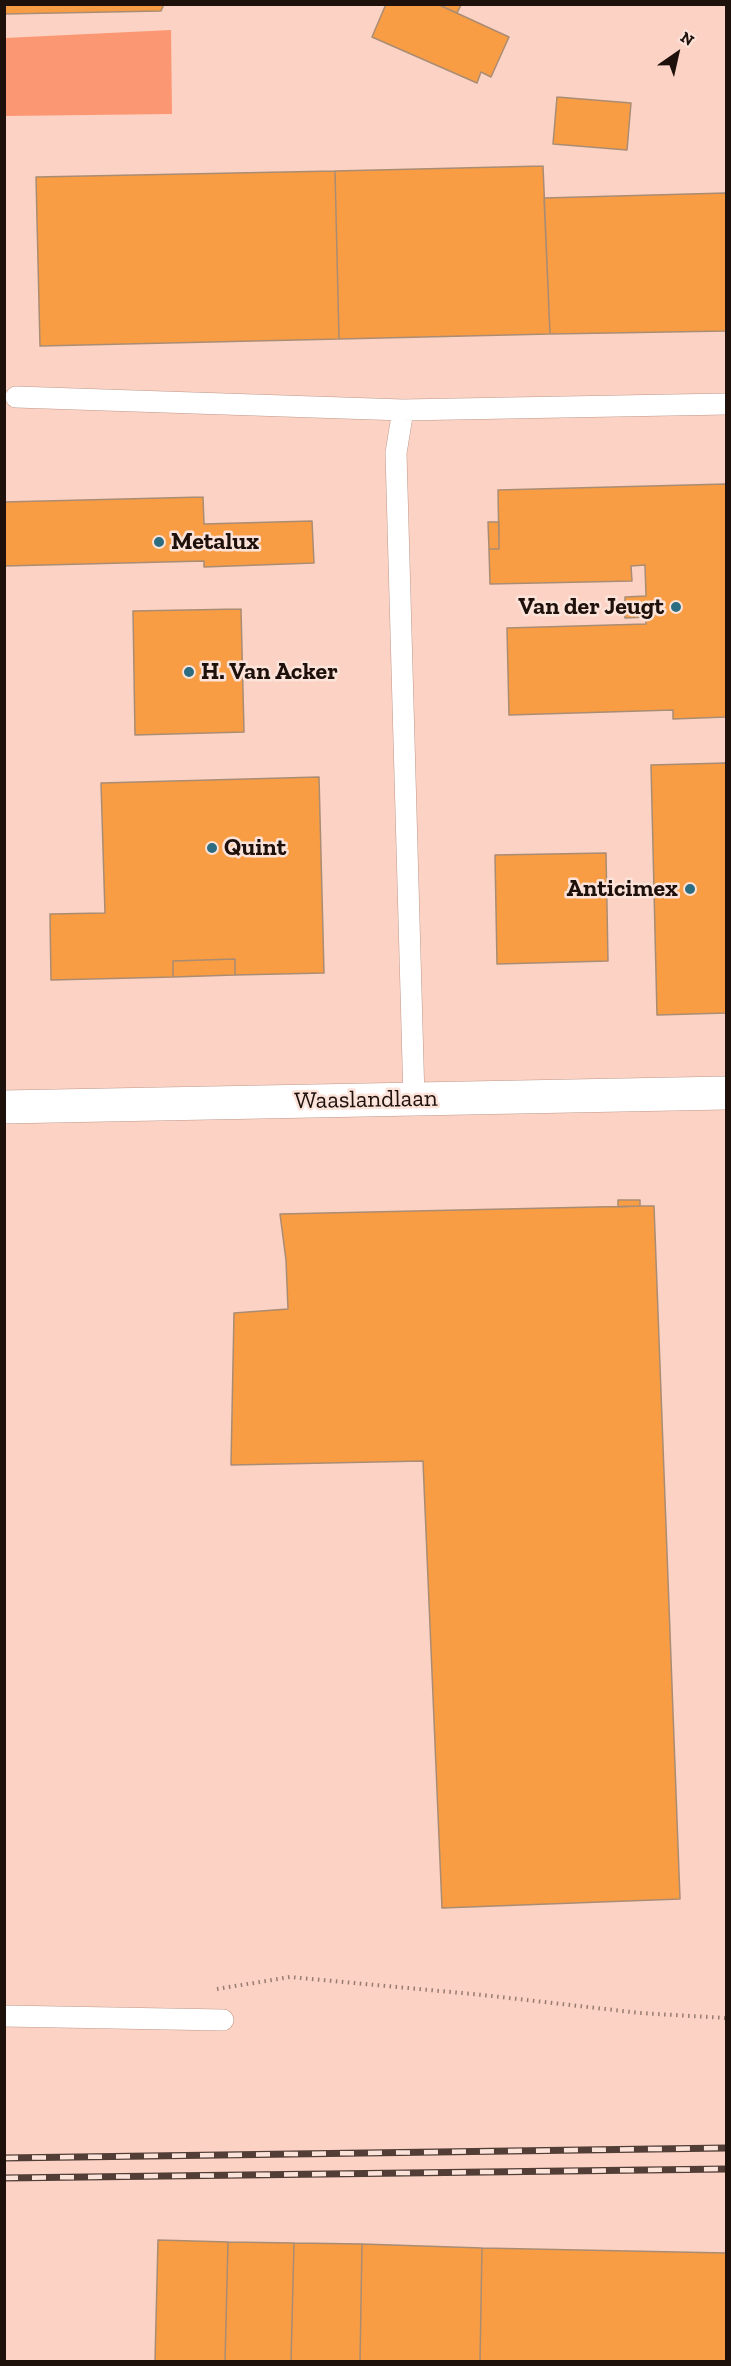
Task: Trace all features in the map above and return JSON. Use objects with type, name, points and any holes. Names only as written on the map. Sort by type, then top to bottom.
[{"type":"street","name":"Waaslandlaan","points":[[4,1107],[726,1094]]},
{"type":"lane","points":[[16,397],[403,410],[726,404]]},
{"type":"lane","points":[[403,410],[396,453],[414,1099]]},
{"type":"lane","points":[[4,2016],[223,2020]]},
{"type":"path","points":[[208,1990],[290,1977],[483,1995],[640,2013],[726,2018]]},
{"type":"shaded area","points":[[171,30],[172,114],[5,116],[5,38]]},
{"type":"building","points":[[4,4],[164,4],[161,11],[4,14]]},
{"type":"building","points":[[386,4],[437,4],[509,37],[491,77],[481,72],[477,83],[372,37]]},
{"type":"building","points":[[437,4],[460,4],[461,5],[457,13]]},
{"type":"building","points":[[557,97],[631,103],[627,150],[553,144]]},
{"type":"building","points":[[543,166],[550,334],[339,339],[335,171]]},
{"type":"building","points":[[335,171],[339,339],[40,346],[36,177]]},
{"type":"building","points":[[726,193],[726,331],[550,334],[544,198]]},
{"type":"building","name":"Van der Jeugt","points":[[726,484],[726,717],[673,719],[673,710],[509,715],[507,628],[646,624],[646,617],[625,618],[625,597],[646,596],[645,565],[631,566],[632,581],[490,584],[489,549],[499,549],[498,490]]},
{"type":"building","name":"Metalux","points":[[203,497],[204,524],[312,521],[314,563],[204,567],[204,561],[4,566],[4,502]]},
{"type":"building","points":[[488,522],[499,522],[499,549],[489,549]]},
{"type":"building","name":"H. Van Acker","points":[[241,609],[244,732],[135,735],[133,611]]},
{"type":"building","name":"Anticimex","points":[[726,763],[726,1013],[657,1015],[651,765]]},
{"type":"building","name":"Quint","points":[[319,777],[324,973],[235,975],[235,959],[173,961],[173,977],[51,980],[50,914],[105,913],[101,783]]},
{"type":"building","points":[[606,853],[608,961],[497,964],[495,855]]},
{"type":"building","points":[[235,959],[235,975],[173,977],[173,961]]},
{"type":"building","points":[[618,1200],[640,1200],[640,1206],[618,1207]]},
{"type":"building","points":[[654,1206],[680,1899],[442,1908],[423,1461],[231,1465],[234,1313],[288,1309],[286,1260],[280,1214]]},
{"type":"building","points":[[158,2240],[228,2242],[225,2362],[155,2362]]},
{"type":"building","points":[[228,2242],[294,2243],[291,2362],[225,2362]]},
{"type":"building","points":[[294,2243],[362,2244],[360,2362],[291,2362]]},
{"type":"building","points":[[362,2244],[482,2248],[480,2362],[360,2362]]},
{"type":"building","points":[[482,2248],[726,2253],[726,2362],[480,2362]]},
{"type":"railway","points":[[4,2158],[726,2148]]},
{"type":"railway","points":[[4,2178],[726,2169]]},
{"type":"place","name":"Metalux","points":[[159,542]]},
{"type":"place","name":"Van der Jeugt","points":[[676,607]]},
{"type":"place","name":"H. Van Acker","points":[[189,672]]},
{"type":"place","name":"Quint","points":[[212,848]]},
{"type":"place","name":"Anticimex","points":[[690,889]]}]
